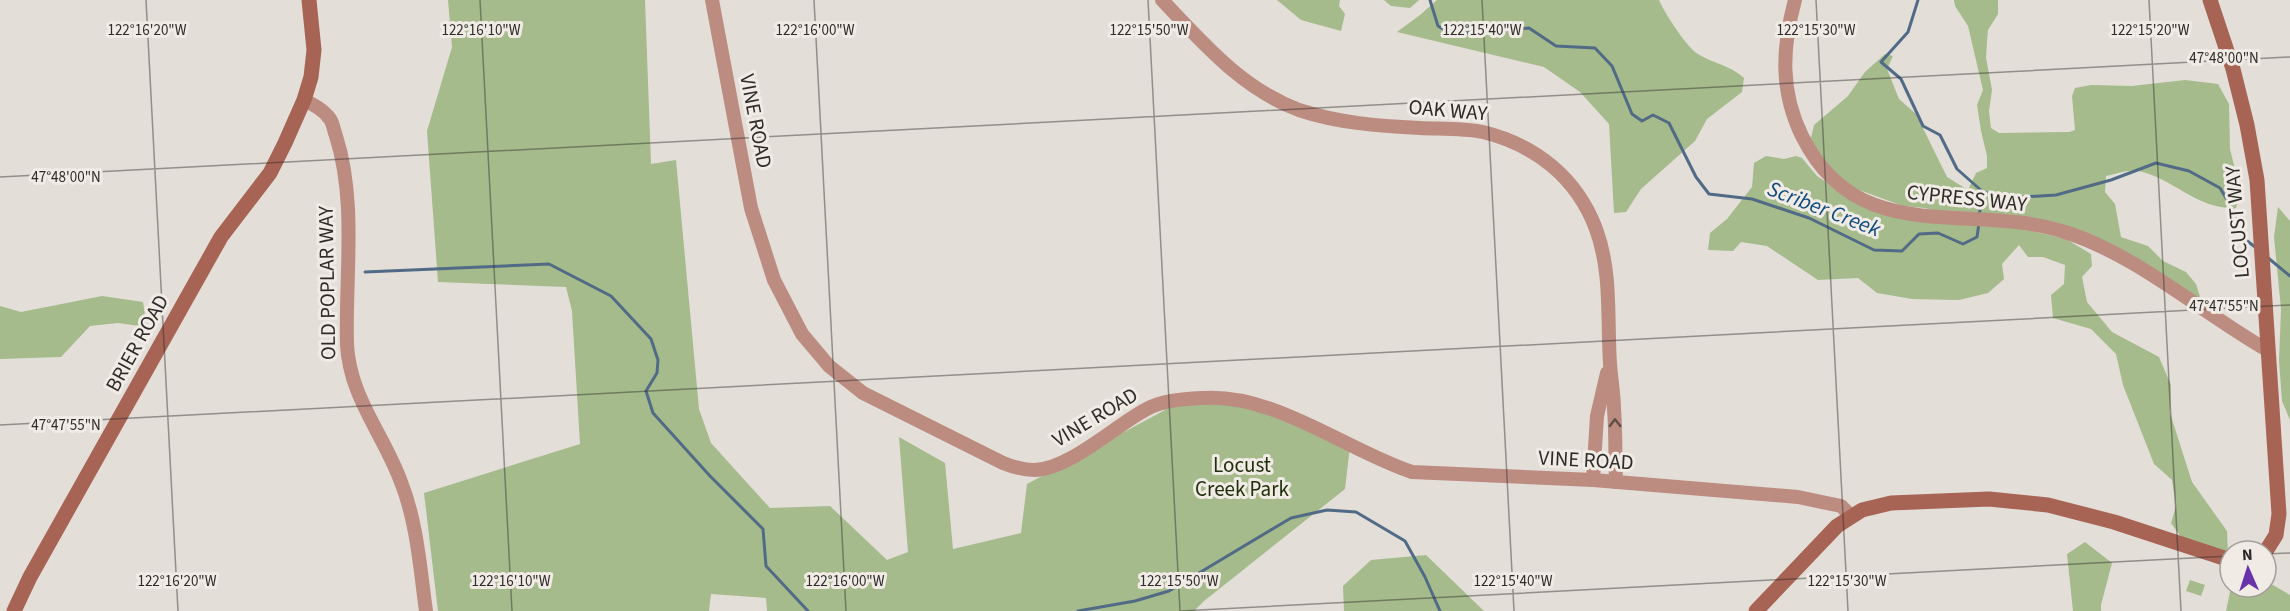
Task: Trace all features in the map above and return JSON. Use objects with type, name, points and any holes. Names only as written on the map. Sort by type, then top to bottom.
[{"type":"main road","name":"BRIER ROAD","points":[[14,611],[30,577],[221,237],[270,173],[304,100],[311,77],[314,50],[309,0]]},
{"type":"main road","name":"LOCUST WAY","points":[[2210,0],[2233,69],[2247,125],[2257,180],[2278,514],[2274,539]]},
{"type":"main road","points":[[1756,611],[1837,526],[1851,516],[1878,504],[1962,499],[2022,502],[2077,511],[2218,556]]},
{"type":"street","name":"VINE ROAD","points":[[712,0],[751,208],[765,256],[802,334],[829,366],[863,393],[1003,463],[1019,469],[1035,471],[1061,463],[1146,409],[1165,402],[1220,398],[1245,402],[1284,414],[1388,464],[1412,472],[1593,480],[1798,497],[1841,506],[1851,516]]},
{"type":"street","name":"OAK WAY","points":[[1162,0],[1232,71],[1257,90],[1296,109],[1327,119],[1367,125],[1481,132],[1521,145],[1559,171],[1581,198],[1596,230],[1602,251],[1608,295],[1616,482]]},
{"type":"street","name":"CYPRESS WAY","points":[[1795,0],[1785,46],[1786,92],[1799,129],[1818,162],[1847,192],[1876,207],[1904,213],[2055,229],[2086,240],[2149,274],[2230,329],[2267,350]]},
{"type":"street","name":"OLD POPLAR WAY","points":[[304,100],[319,108],[330,120],[339,145],[347,202],[347,346],[350,372],[360,399],[401,481],[410,510],[426,611]]},
{"type":"street","name":"OAK WAY","points":[[1593,480],[1598,416],[1610,363]]},
{"type":"green space","name":"Locust Creek Park","points":[[448,0],[645,0],[651,164],[676,160],[699,409],[711,443],[770,508],[830,506],[887,560],[908,552],[899,437],[945,463],[953,549],[1021,533],[1027,484],[1165,410],[1165,402],[1245,402],[1350,446],[1345,489],[1194,611],[767,611],[766,598],[711,594],[709,611],[438,611],[424,493],[580,444],[572,311],[566,287],[438,282],[427,131],[452,47]]},
{"type":"green space","points":[[1277,0],[1340,0],[1339,6],[1345,14],[1341,31],[1301,20]]},
{"type":"green space","points":[[1384,0],[1419,0],[1410,8],[1391,6]]},
{"type":"green space","points":[[1437,0],[1659,0],[1676,29],[1693,50],[1744,78],[1742,92],[1707,119],[1695,141],[1641,189],[1626,212],[1614,213],[1609,124],[1580,92],[1544,67],[1397,32]]},
{"type":"green space","points":[[1954,0],[1998,0],[1998,14],[1988,30],[1986,58],[1992,90],[1989,111],[1991,128],[1999,133],[2075,130],[2072,96],[2075,88],[2091,85],[2132,86],[2185,80],[2218,84],[2229,104],[2230,149],[2241,194],[2236,208],[2210,204],[2164,180],[2139,171],[2106,176],[2105,192],[2115,204],[2121,237],[2148,246],[2163,261],[2186,272],[2196,284],[2201,300],[2183,291],[2134,256],[2105,245],[1924,208],[1903,206],[1851,187],[1833,173],[1816,151],[1811,138],[1814,125],[1848,96],[1865,72],[1885,54],[1893,56],[1887,69],[1899,99],[1916,114],[1947,177],[1968,190],[1976,173],[1987,168],[1987,156],[1977,105],[1983,90],[1968,26],[1955,6]]},
{"type":"green space","points":[[1766,156],[1784,159],[1796,156],[1802,158],[1817,176],[1865,208],[1901,217],[2019,228],[2066,239],[2091,254],[2092,266],[2082,277],[2087,302],[2112,332],[2159,357],[2171,385],[2170,413],[2192,482],[2227,531],[2227,539],[2218,539],[2218,551],[2186,544],[2171,523],[2176,506],[2172,480],[2154,464],[2123,385],[2116,354],[2091,329],[2053,318],[2051,295],[2064,284],[2065,265],[2043,257],[2028,257],[2019,245],[2002,264],[2004,279],[1988,293],[1959,300],[1912,299],[1877,293],[1858,278],[1818,280],[1767,246],[1741,242],[1733,251],[1708,250],[1710,233],[1727,219],[1752,187],[1754,163]]},
{"type":"green space","points":[[2278,207],[2290,221],[2290,420],[2282,401],[2279,361],[2281,309],[2274,237]]},
{"type":"green space","points":[[102,296],[143,302],[147,327],[118,323],[90,326],[61,357],[0,359],[0,306],[21,312]]},
{"type":"green space","points":[[2085,542],[2112,563],[2101,611],[2073,611],[2067,554]]},
{"type":"green space","points":[[1426,555],[1484,611],[1344,611],[1343,586],[1371,560]]},
{"type":"green space","points":[[2190,580],[2205,585],[2201,596],[2186,591]]},
{"type":"green space","points":[[2278,588],[2290,595],[2290,611],[2226,611],[2228,599],[2278,599]]},
{"type":"waterway","name":"Scriber Creek","points":[[1430,0],[1438,26],[1451,34],[1529,28],[1556,46],[1595,48],[1612,66],[1632,114],[1642,121],[1653,115],[1669,123],[1696,177],[1709,194],[1752,199],[1809,218],[1874,250],[1902,251],[1919,234],[1938,233],[1963,244],[1977,237],[1979,223]]},
{"type":"waterway","points":[[1918,0],[1908,32],[1881,62],[1901,79],[1923,126],[1940,135],[1957,169],[1983,192],[2006,198],[2056,195],[2111,180],[2156,163],[2189,171],[2220,188],[2239,220],[2246,240],[2255,247]]},
{"type":"waterway","name":"Scriber Creek","points":[[1979,216],[1983,192]]},
{"type":"waterway","points":[[2267,257],[2290,276]]},
{"type":"waterway","points":[[365,272],[549,264],[611,296],[651,339],[658,360],[657,373],[646,391],[653,413],[710,476],[763,529],[766,566],[808,611]]},
{"type":"waterway","points":[[1078,611],[1135,601],[1169,591],[1291,518],[1327,510],[1356,512],[1405,541],[1440,611]]}]
